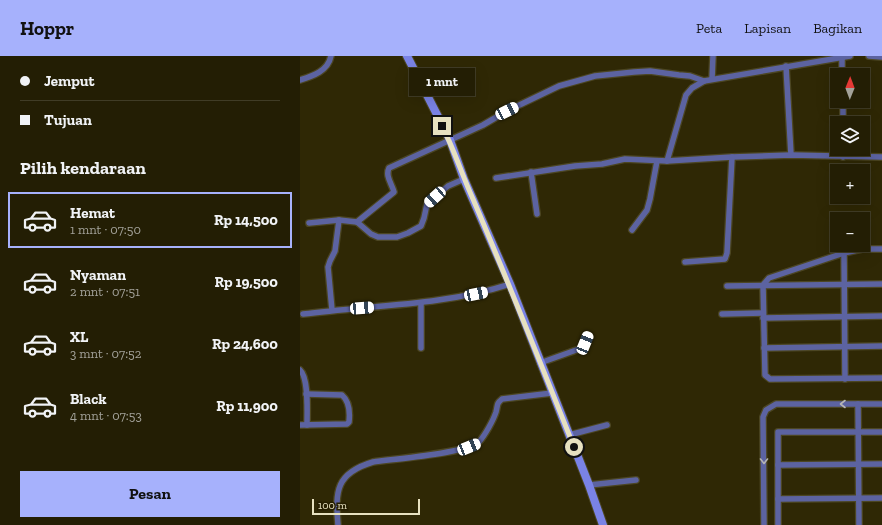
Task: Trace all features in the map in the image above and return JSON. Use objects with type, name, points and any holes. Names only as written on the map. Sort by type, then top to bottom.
[{"type":"street","points":[[300,80],[310,77],[324,69],[328,65],[331,56]]},
{"type":"street","points":[[407,56],[450,140],[464,179],[510,284],[589,485],[603,525]]},
{"type":"street","points":[[712,79],[713,56]]},
{"type":"street","points":[[842,56],[842,68]]},
{"type":"street","points":[[667,161],[686,95],[692,88],[704,81],[842,56],[850,56]]},
{"type":"street","points":[[869,56],[880,57]]},
{"type":"street","points":[[786,66],[791,155]]},
{"type":"street","points":[[357,222],[394,192],[388,176],[389,168],[482,126],[507,111],[559,86],[595,76],[650,71],[690,76],[704,81]]},
{"type":"street","points":[[496,178],[575,166],[602,164],[625,159],[667,161],[791,155],[843,157],[882,156]]},
{"type":"street","points":[[686,262],[725,259],[728,253],[732,157]]},
{"type":"street","points":[[632,230],[647,210],[657,160]]},
{"type":"street","points":[[531,172],[537,214]]},
{"type":"street","points":[[309,223],[339,220],[357,222],[371,234],[378,237],[397,237],[421,226],[427,204],[448,186],[464,179]]},
{"type":"street","points":[[332,310],[328,267],[335,251],[339,220]]},
{"type":"street","points":[[882,249],[862,249],[844,253],[769,278],[763,285],[765,375],[770,379],[882,378]]},
{"type":"street","points":[[844,253],[845,379]]},
{"type":"street","points":[[303,314],[332,310],[421,304],[487,292],[510,284]]},
{"type":"street","points":[[727,286],[882,284]]},
{"type":"street","points":[[421,304],[421,348]]},
{"type":"street","points":[[722,314],[882,316]]},
{"type":"street","points":[[540,363],[579,349],[585,343],[588,335]]},
{"type":"street","points":[[764,348],[882,346]]},
{"type":"street","points":[[300,370],[306,383],[307,425]]},
{"type":"street","points":[[338,525],[336,504],[340,484],[348,475],[360,466],[373,462],[461,450],[478,443],[485,434],[496,412],[497,403],[502,399],[552,393]]},
{"type":"street","points":[[300,425],[347,424],[350,418],[346,398],[342,395],[306,394]]},
{"type":"street","points":[[764,525],[763,417],[766,410],[776,404],[882,404]]},
{"type":"street","points":[[858,404],[859,525]]},
{"type":"street","points":[[569,435],[607,425]]},
{"type":"street","points":[[778,525],[778,432],[882,432]]},
{"type":"street","points":[[778,465],[882,464]]},
{"type":"street","points":[[589,485],[636,480]]},
{"type":"street","points":[[778,499],[882,498]]},
{"type":"route","points":[[442,126],[450,140],[464,179],[510,284],[574,447]]}]
